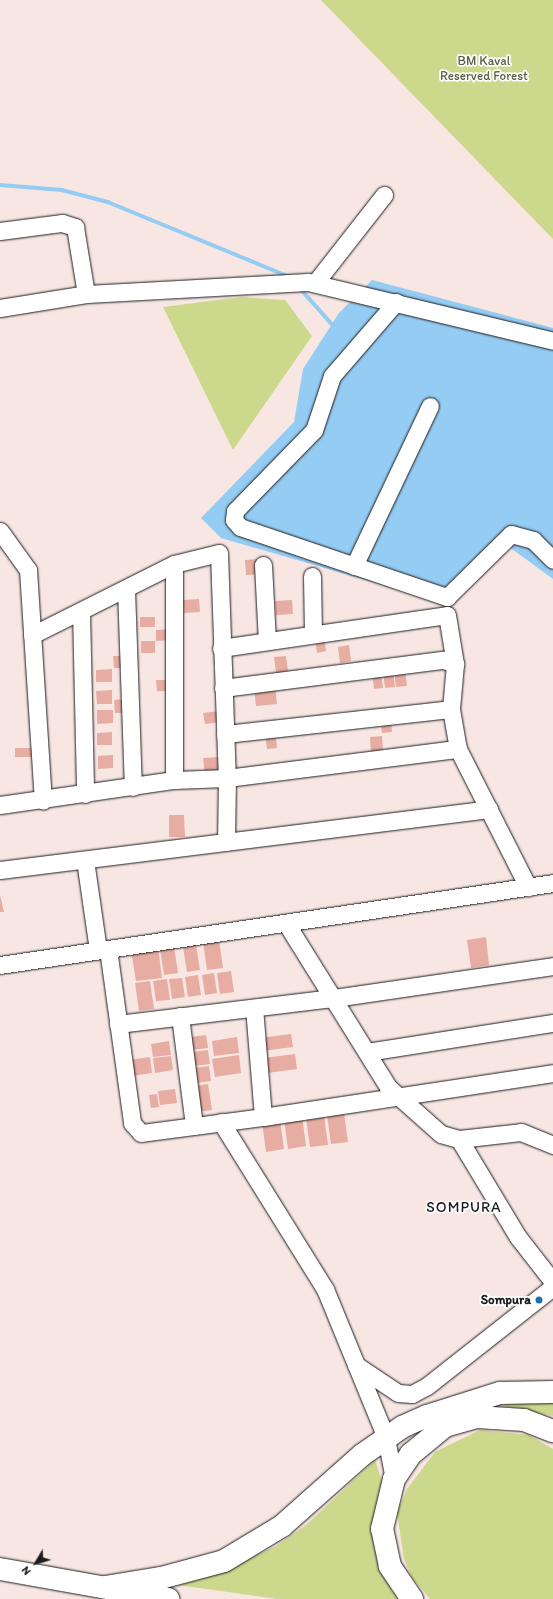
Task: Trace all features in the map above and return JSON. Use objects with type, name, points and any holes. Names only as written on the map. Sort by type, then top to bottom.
[{"type":"highway","points":[[105,1587],[161,1578],[224,1561],[282,1526],[386,1438],[427,1416],[480,1397],[500,1393],[553,1392]]},
{"type":"highway","points":[[412,1599],[390,1566],[384,1547],[382,1529],[394,1479],[422,1442],[459,1421],[508,1417],[553,1431]]},
{"type":"highway","points":[[0,1569],[168,1599]]},
{"type":"street","points":[[311,282],[384,194]]},
{"type":"street","points":[[0,231],[62,223],[75,227],[86,294]]},
{"type":"street","points":[[0,308],[86,294],[311,282],[553,341]]},
{"type":"street","points":[[396,302],[332,376],[314,430],[235,510],[234,520],[240,528],[448,598],[512,534],[533,540],[553,560]]},
{"type":"street","points":[[354,566],[430,406]]},
{"type":"street","points":[[0,531],[28,570],[43,800]]},
{"type":"street","points":[[32,635],[174,564],[219,553],[221,648],[226,734],[226,842]]},
{"type":"street","points":[[174,564],[174,780]]},
{"type":"street","points":[[263,565],[267,641]]},
{"type":"street","points":[[312,576],[313,634]]},
{"type":"street","points":[[126,589],[134,787]]},
{"type":"street","points":[[81,611],[85,794]]},
{"type":"street","points":[[221,648],[446,615],[455,664],[451,709],[458,749],[489,809],[540,885]]},
{"type":"street","points":[[223,688],[443,660],[455,664]]},
{"type":"street","points":[[226,734],[451,709]]},
{"type":"street","points":[[0,806],[174,780],[227,778],[458,749]]},
{"type":"street","points":[[0,870],[489,809]]},
{"type":"street","points":[[85,860],[118,1024],[132,1123],[141,1133],[262,1117],[397,1095],[553,1073]]},
{"type":"street","points":[[0,965],[540,885],[553,875]]},
{"type":"street","points":[[286,923],[388,1087],[441,1134],[459,1139],[521,1132],[553,1145]]},
{"type":"street","points":[[118,1024],[334,998],[553,966]]},
{"type":"street","points":[[254,1008],[262,1117]]},
{"type":"street","points":[[180,1016],[194,1126]]},
{"type":"street","points":[[367,1052],[553,1023]]},
{"type":"street","points":[[221,1122],[325,1289],[386,1438],[394,1479]]},
{"type":"street","points":[[459,1139],[514,1231],[553,1282]]},
{"type":"street","points":[[356,1365],[398,1393],[412,1394],[427,1386],[553,1287]]},
{"type":"green space","name":"BM Kaval Reserved Forest","points":[[321,0],[553,0],[553,239]]},
{"type":"green space","points":[[241,297],[285,300],[312,336],[233,450],[163,307]]},
{"type":"green space","points":[[553,1401],[553,1416],[505,1406],[502,1402]]},
{"type":"green space","points":[[480,1430],[529,1435],[553,1449],[553,1599],[430,1599],[412,1577],[404,1559],[397,1513],[407,1489],[435,1452]]},
{"type":"green space","points":[[375,1460],[383,1485],[375,1509],[374,1529],[400,1599],[278,1599],[178,1585],[230,1568],[276,1546],[306,1525]]},
{"type":"water","points":[[372,280],[553,328],[553,579],[504,543],[448,604],[221,538],[201,518],[294,422],[303,369],[339,313]]},
{"type":"building","points":[[260,559],[261,574],[246,575],[245,560]]},
{"type":"building","points":[[199,599],[200,612],[184,613],[183,600]]},
{"type":"building","points":[[292,600],[293,614],[276,615],[275,601]]},
{"type":"building","points":[[140,617],[155,617],[155,627],[140,627]]},
{"type":"building","points":[[172,629],[172,640],[156,641],[156,630]]},
{"type":"building","points":[[324,635],[326,651],[317,653],[315,636]]},
{"type":"building","points":[[141,641],[155,641],[155,653],[141,653]]},
{"type":"building","points":[[349,645],[351,661],[340,663],[338,647]]},
{"type":"building","points":[[113,656],[127,656],[128,668],[114,668]]},
{"type":"building","points":[[286,656],[288,671],[276,673],[274,657]]},
{"type":"building","points":[[112,669],[112,682],[96,682],[96,670]]},
{"type":"building","points":[[405,670],[407,686],[396,687],[394,671]]},
{"type":"building","points":[[393,671],[395,687],[385,688],[383,672]]},
{"type":"building","points":[[381,672],[383,688],[374,689],[372,673]]},
{"type":"building","points":[[156,680],[172,680],[173,691],[157,691]]},
{"type":"building","points":[[275,686],[277,704],[256,706],[254,689]]},
{"type":"building","points":[[112,690],[112,704],[97,704],[96,691]]},
{"type":"building","points":[[128,699],[129,713],[115,713],[114,700]]},
{"type":"building","points":[[97,710],[113,710],[113,723],[97,724]]},
{"type":"building","points":[[220,711],[221,722],[205,724],[203,713]]},
{"type":"building","points":[[391,718],[392,732],[382,733],[380,719]]},
{"type":"building","points":[[275,731],[277,748],[267,749],[265,733]]},
{"type":"building","points":[[112,732],[112,745],[97,745],[97,733]]},
{"type":"building","points":[[382,736],[383,751],[371,752],[370,737]]},
{"type":"building","points":[[15,748],[32,748],[32,757],[15,757]]},
{"type":"building","points":[[113,755],[113,768],[98,769],[98,756]]},
{"type":"building","points":[[219,757],[221,772],[205,774],[203,758]]},
{"type":"building","points":[[169,815],[184,815],[185,837],[169,837]]},
{"type":"building","points":[[0,895],[4,912],[0,912]]},
{"type":"building","points":[[486,937],[489,965],[471,968],[467,940]]},
{"type":"building","points":[[219,940],[223,968],[207,970],[203,942]]},
{"type":"building","points":[[196,945],[200,970],[187,972],[183,947]]},
{"type":"building","points":[[174,946],[178,973],[164,975],[160,948]]},
{"type":"building","points":[[158,947],[162,978],[136,981],[131,950]]},
{"type":"building","points":[[231,971],[234,992],[220,994],[217,973]]},
{"type":"building","points":[[214,973],[217,993],[205,995],[202,975]]},
{"type":"building","points":[[198,975],[201,995],[188,997],[185,977]]},
{"type":"building","points":[[182,978],[185,997],[172,999],[169,979]]},
{"type":"building","points":[[167,979],[170,1000],[156,1001],[153,981]]},
{"type":"building","points":[[150,981],[154,1009],[139,1011],[135,983]]},
{"type":"building","points":[[291,1034],[293,1047],[262,1051],[260,1038]]},
{"type":"building","points":[[206,1035],[208,1048],[192,1050],[190,1037]]},
{"type":"building","points":[[237,1037],[239,1053],[214,1056],[212,1041]]},
{"type":"building","points":[[169,1041],[171,1055],[153,1057],[151,1044]]},
{"type":"building","points":[[208,1050],[210,1064],[194,1066],[192,1052]]},
{"type":"building","points":[[295,1054],[297,1069],[267,1073],[264,1058]]},
{"type":"building","points":[[239,1055],[241,1073],[215,1077],[212,1059]]},
{"type":"building","points":[[171,1056],[173,1070],[155,1073],[153,1058]]},
{"type":"building","points":[[150,1057],[152,1073],[131,1076],[129,1060]]},
{"type":"building","points":[[209,1066],[211,1081],[196,1083],[194,1068]]},
{"type":"building","points":[[208,1084],[212,1110],[197,1112],[194,1086]]},
{"type":"building","points":[[175,1089],[177,1103],[160,1105],[158,1091]]},
{"type":"building","points":[[157,1094],[159,1107],[151,1108],[149,1095]]},
{"type":"building","points":[[344,1113],[348,1142],[331,1144],[327,1115]]},
{"type":"building","points":[[302,1116],[306,1146],[288,1149],[284,1119]]},
{"type":"building","points":[[324,1116],[328,1145],[310,1147],[306,1118]]},
{"type":"building","points":[[280,1120],[284,1149],[266,1152],[262,1122]]},
{"type":"waterway","points":[[0,185],[62,190],[108,202],[290,277]]},
{"type":"waterway","points":[[299,287],[332,324]]},
{"type":"place","name":"Sompura","points":[[539,1300]]},
{"type":"district","name":"SOMPURA","points":[[464,1208]]}]
